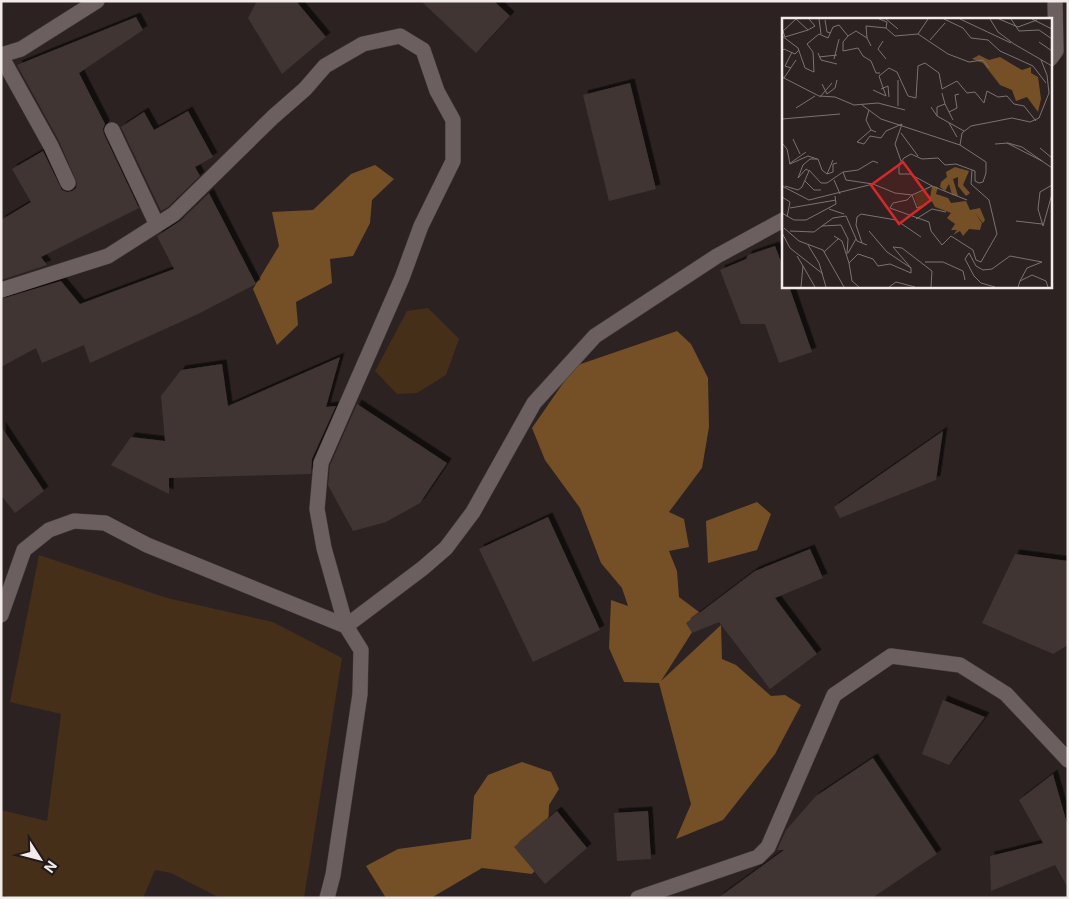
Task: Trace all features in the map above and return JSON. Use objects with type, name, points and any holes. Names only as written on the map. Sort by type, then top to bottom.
[{"type":"street","points":[[68,183],[51,146],[1,56],[21,49],[97,1]]},
{"type":"street","points":[[1053,55],[1054,1]]},
{"type":"street","points":[[1053,55],[1068,30]]},
{"type":"street","points":[[1,290],[108,256],[174,214],[273,117],[305,89],[325,66],[363,44],[400,36],[424,50],[437,91],[453,120],[453,161],[421,226],[402,278],[321,463],[317,509],[324,548],[346,626],[361,650],[360,694],[333,875],[327,898]]},
{"type":"street","points":[[112,130],[157,225]]},
{"type":"street","points":[[346,626],[446,548],[473,512],[534,403],[595,336],[717,256],[782,221]]},
{"type":"street","points":[[1,615],[24,550],[49,530],[74,521],[105,523],[147,545],[346,626]]},
{"type":"street","points":[[638,898],[758,857],[768,847],[834,695],[891,656],[960,665],[1006,694],[1068,760]]},
{"type":"shaded area","points":[[375,165],[394,179],[372,200],[370,223],[353,256],[330,259],[332,283],[296,302],[298,325],[277,345],[253,289],[279,246],[272,212],[313,210],[351,174]]},
{"type":"shaded area","points":[[428,308],[459,339],[446,375],[417,393],[397,394],[375,371],[407,311]]},
{"type":"shaded area","points":[[677,331],[691,344],[708,378],[709,427],[702,468],[669,512],[684,519],[689,547],[669,551],[677,571],[679,597],[703,615],[661,681],[721,625],[722,659],[736,665],[771,696],[785,695],[801,705],[775,754],[723,820],[676,839],[691,804],[659,683],[624,682],[609,648],[611,600],[628,606],[622,588],[601,563],[580,508],[545,460],[532,428],[575,366]]},
{"type":"shaded area","points":[[757,502],[771,514],[757,550],[708,563],[706,521]]},
{"type":"shaded area","points":[[39,555],[167,598],[273,622],[342,658],[304,898],[220,898],[171,873],[155,870],[143,898],[14,898],[1,895],[1,810],[47,821],[61,714],[10,702]]},
{"type":"shaded area","points":[[522,762],[551,772],[559,789],[549,805],[547,855],[532,874],[482,868],[431,898],[386,898],[366,866],[398,849],[471,839],[474,796],[488,775]]},
{"type":"building","points":[[257,1],[296,1],[326,37],[282,74],[248,18]]},
{"type":"building","points":[[421,1],[494,1],[510,16],[476,53]]},
{"type":"building","points":[[136,17],[143,30],[79,73],[105,124],[104,134],[139,208],[41,257],[47,265],[1,280],[1,220],[31,202],[12,169],[43,151],[62,190],[72,191],[76,188],[77,183],[59,141],[17,65]]},
{"type":"building","points":[[630,83],[656,189],[609,201],[583,95]]},
{"type":"building","points":[[188,111],[213,157],[195,167],[200,176],[168,207],[161,211],[121,127],[144,112],[154,130]]},
{"type":"building","points":[[209,193],[256,284],[198,314],[90,363],[84,345],[42,363],[36,348],[1,367],[1,299],[61,281],[80,304],[174,269],[157,236],[180,221]]},
{"type":"building","points":[[775,246],[782,264],[782,288],[790,288],[812,352],[779,363],[765,324],[741,324],[720,270],[746,259],[748,255]]},
{"type":"building","points":[[340,357],[326,407],[336,406],[312,459],[311,474],[169,478],[169,494],[111,465],[131,437],[165,441],[161,396],[181,370],[222,364],[228,406]]},
{"type":"building","points":[[357,404],[447,463],[420,503],[386,522],[353,531],[328,485],[330,465]]},
{"type":"building","points":[[1,426],[44,491],[15,513],[1,495]]},
{"type":"building","points":[[943,431],[936,480],[840,518],[834,507]]},
{"type":"building","points":[[548,517],[600,630],[533,662],[479,549]]},
{"type":"building","points":[[810,549],[823,578],[775,598],[817,654],[770,689],[719,622],[692,633],[686,623],[755,571]]},
{"type":"building","points":[[1015,554],[1068,561],[1068,645],[1053,654],[982,623]]},
{"type":"building","points":[[943,700],[985,717],[949,765],[922,754]]},
{"type":"building","points":[[873,758],[937,854],[872,898],[718,898],[784,850],[777,850],[786,830],[816,796]]},
{"type":"building","points":[[1053,774],[1068,827],[1068,888],[1055,865],[991,891],[990,856],[1043,843],[1019,800]]},
{"type":"building","points":[[557,811],[587,848],[545,884],[514,847]]},
{"type":"building","points":[[648,811],[651,859],[617,861],[614,813]]}]
